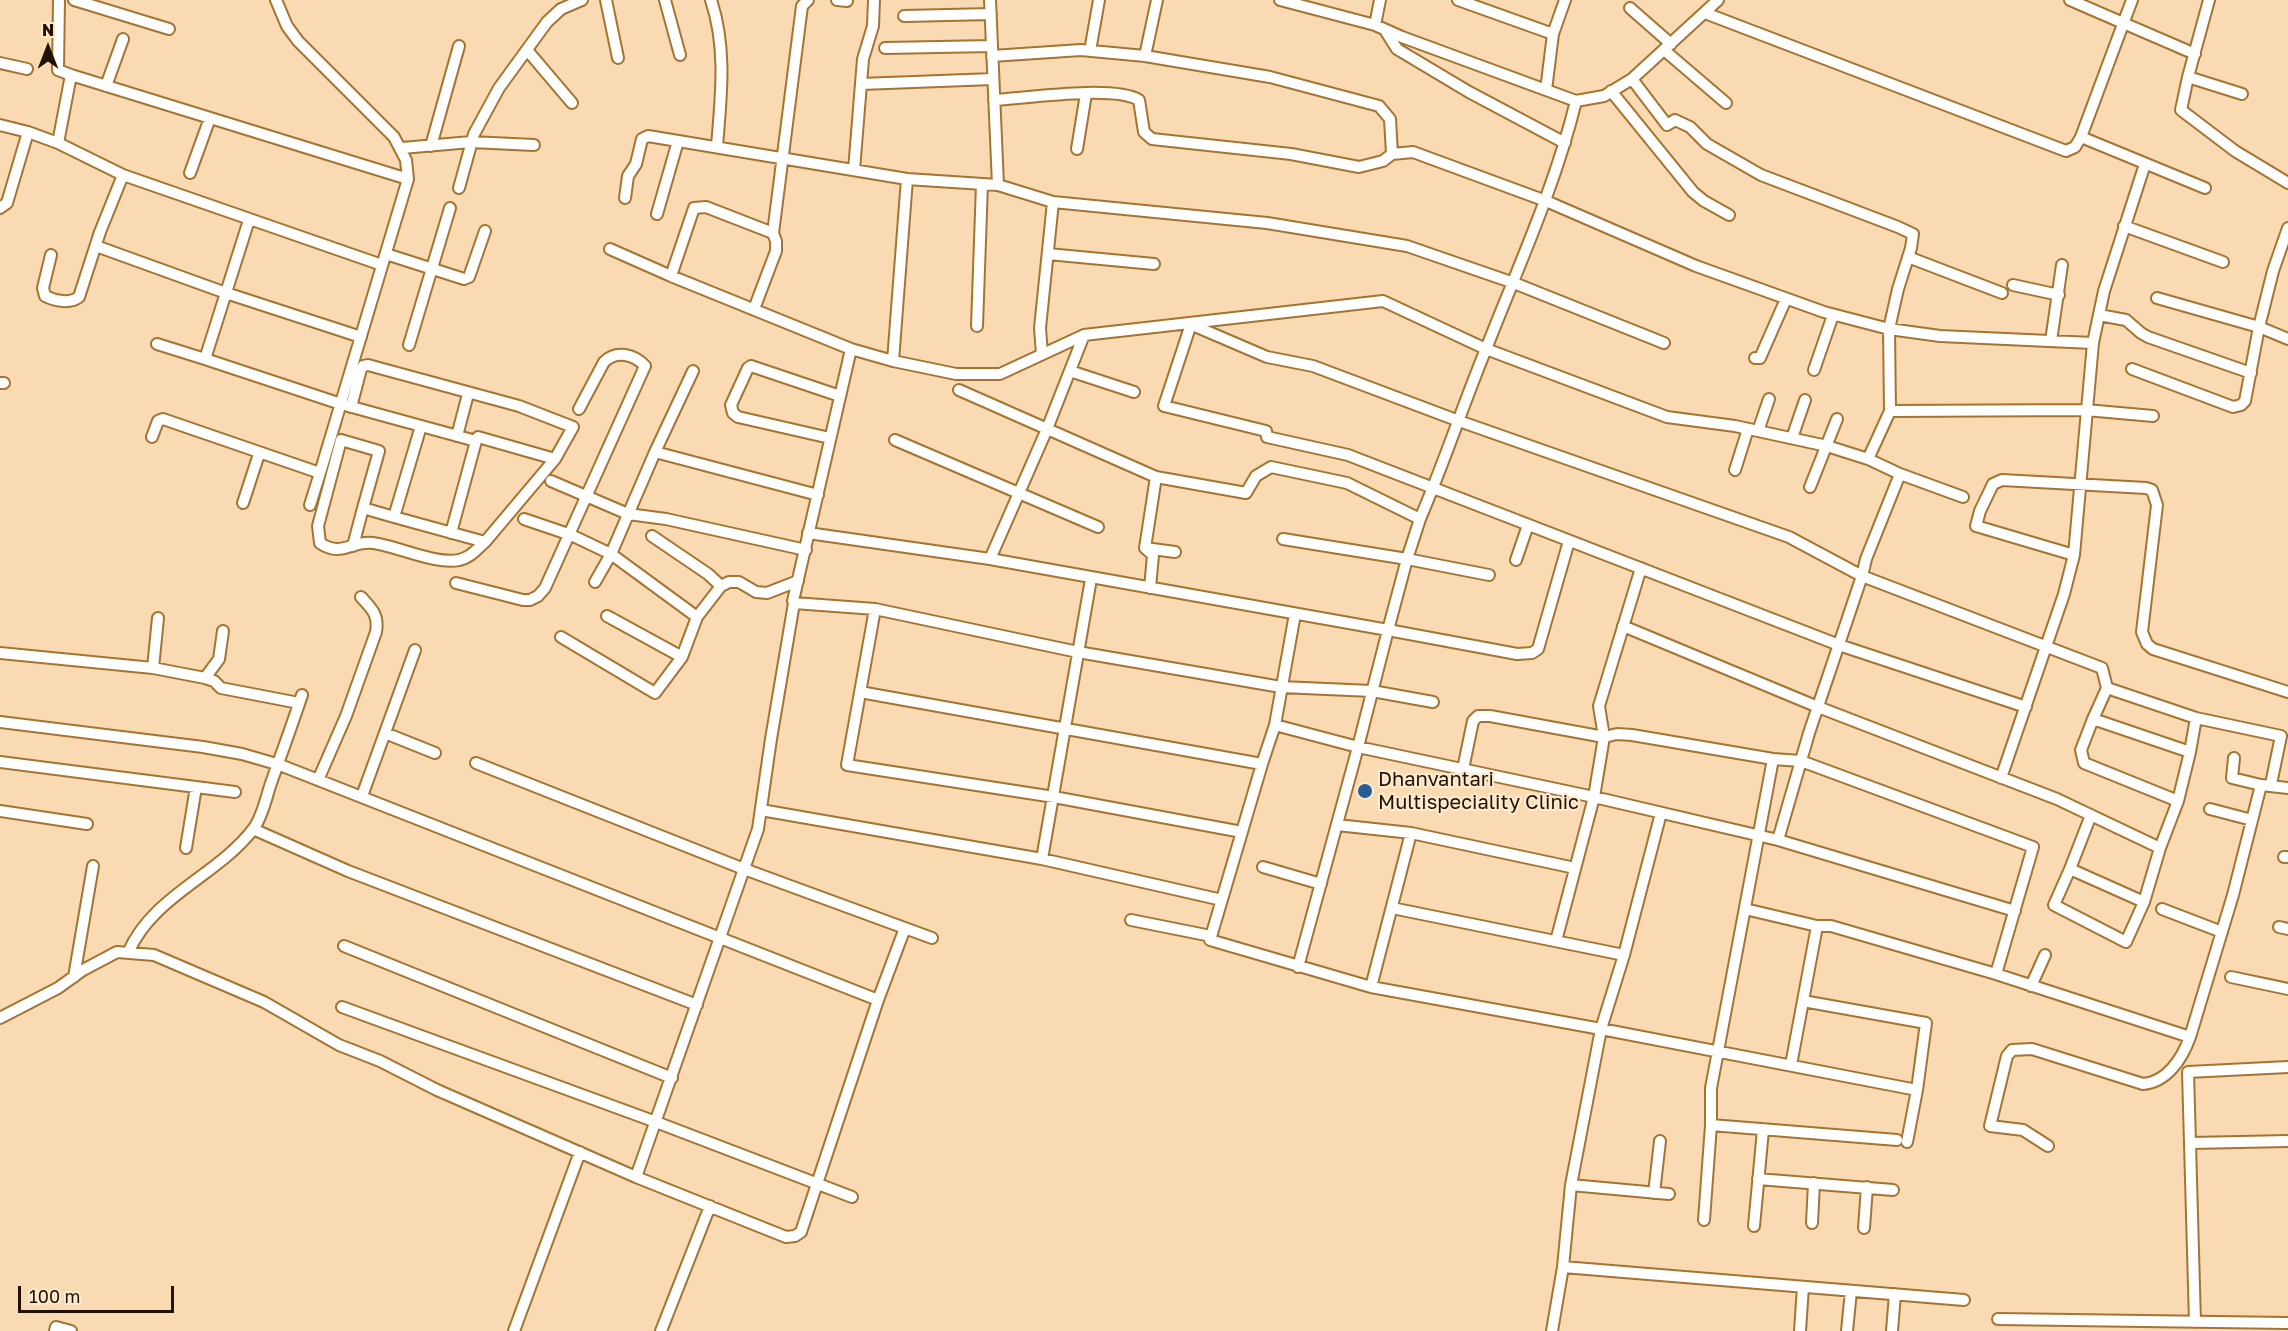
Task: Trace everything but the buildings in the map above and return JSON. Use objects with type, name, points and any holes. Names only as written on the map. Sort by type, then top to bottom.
[{"type":"street","points":[[59,0],[58,70],[408,179]]},
{"type":"street","points":[[74,0],[169,28]]},
{"type":"street","points":[[276,0],[287,26],[298,41],[394,136],[406,160],[408,179],[361,338],[346,405]]},
{"type":"street","points":[[459,188],[471,142],[484,113],[499,88],[547,22],[561,9],[582,0]]},
{"type":"street","points":[[606,0],[618,58]]},
{"type":"street","points":[[666,0],[680,55]]},
{"type":"street","points":[[711,0],[722,53],[717,146]]},
{"type":"street","points":[[754,309],[776,251],[773,233],[802,6],[808,0]]},
{"type":"street","points":[[854,170],[861,84],[864,59],[873,26],[874,0]]},
{"type":"street","points":[[990,0],[998,185]]},
{"type":"street","points":[[1090,51],[1099,0]]},
{"type":"street","points":[[1145,56],[1156,0]]},
{"type":"street","points":[[1280,0],[1379,27],[1576,101],[1604,96],[1632,79],[1711,5],[2066,151],[2075,147],[2081,137],[2132,0]]},
{"type":"street","points":[[1380,0],[1379,27],[1396,49],[1469,92],[1565,143]]},
{"type":"street","points":[[1458,0],[1553,34]]},
{"type":"street","points":[[1546,90],[1553,34],[1565,0]]},
{"type":"street","points":[[2070,0],[2195,54]]},
{"type":"street","points":[[2209,0],[2181,110],[2235,151],[2288,183]]},
{"type":"street","points":[[1630,8],[1726,103]]},
{"type":"street","points":[[904,16],[991,14]]},
{"type":"street","points":[[106,86],[123,39]]},
{"type":"street","points":[[431,146],[459,46]]},
{"type":"street","points":[[885,48],[1090,51],[1145,56],[1270,77],[1379,106],[1390,119],[1392,154]]},
{"type":"street","points":[[527,50],[572,103]]},
{"type":"street","points":[[0,63],[27,69]]},
{"type":"street","points":[[58,143],[71,75]]},
{"type":"street","points":[[2188,77],[2242,94]]},
{"type":"street","points":[[861,84],[993,79]]},
{"type":"street","points":[[1632,79],[1667,125],[1675,120],[1690,127],[1707,144],[1761,175],[1912,234],[1889,329],[1890,411],[1868,459]]},
{"type":"street","points":[[1611,91],[1694,192],[1704,201],[1729,215]]},
{"type":"street","points":[[994,100],[1086,94],[1131,95],[1139,100],[1144,132],[1152,139],[1291,154],[1359,167],[1383,161],[1392,154],[1413,152],[1546,201],[1696,266],[1833,315],[1889,329],[1964,338],[2093,343]]},
{"type":"street","points":[[1077,149],[1086,94]]},
{"type":"street","points":[[1298,967],[1407,558],[1486,349],[1546,201],[1576,101]]},
{"type":"street","points":[[190,173],[210,118]]},
{"type":"street","points":[[0,125],[58,143],[123,175],[249,220],[384,260],[431,269],[457,278],[469,277],[485,231]]},
{"type":"street","points":[[0,208],[7,203],[28,132]]},
{"type":"street","points":[[625,198],[628,176],[636,164],[642,139],[648,136],[907,179],[998,185],[1053,202],[1267,223],[1407,246],[1514,282],[1664,343]]},
{"type":"street","points":[[2081,137],[2205,188]]},
{"type":"street","points":[[657,214],[678,141]]},
{"type":"street","points":[[402,148],[471,142],[534,145]]},
{"type":"street","points":[[2001,778],[2064,594],[2074,555],[2093,343],[2124,226],[2145,164]]},
{"type":"street","points":[[51,255],[43,288],[45,296],[70,302],[79,297],[123,175]]},
{"type":"street","points":[[892,361],[907,179]]},
{"type":"street","points":[[977,326],[982,184]]},
{"type":"street","points":[[1042,354],[1040,328],[1053,202]]},
{"type":"street","points":[[671,276],[694,208],[706,207],[773,233]]},
{"type":"street","points":[[409,345],[450,208]]},
{"type":"street","points":[[205,359],[249,220]]},
{"type":"street","points":[[2124,226],[2223,262]]},
{"type":"street","points":[[2132,369],[2233,407],[2241,405],[2245,401],[2252,373],[2259,327],[2273,271],[2286,241],[2288,228]]},
{"type":"street","points":[[96,246],[361,338]]},
{"type":"street","points":[[610,249],[851,349],[892,361],[956,374],[1000,374],[1084,334],[1383,301],[1486,349],[1667,417],[1753,430],[1827,446],[1868,459],[1900,474],[1963,497]]},
{"type":"street","points":[[1048,254],[1154,264]]},
{"type":"street","points":[[1908,257],[2002,293]]},
{"type":"street","points":[[2051,341],[2062,265]]},
{"type":"street","points":[[2013,285],[2059,295]]},
{"type":"street","points":[[2157,298],[2259,327],[2288,339]]},
{"type":"street","points":[[1755,358],[1760,358],[1786,299]]},
{"type":"street","points":[[1815,370],[1833,315]]},
{"type":"street","points":[[2099,315],[2126,320],[2148,337],[2252,373]]},
{"type":"street","points":[[1189,324],[1267,357],[1313,366],[1459,421],[1789,537],[1862,576],[2102,668],[2107,688],[2092,718],[2081,750],[2084,763],[2178,801]]},
{"type":"street","points":[[1189,324],[1164,406],[1266,431],[1267,437],[1348,455],[1839,645],[2026,707]]},
{"type":"street","points":[[990,559],[1047,429],[1084,334]]},
{"type":"street","points":[[157,344],[346,405],[476,441]]},
{"type":"street","points":[[636,1177],[758,830],[793,601],[851,349]]},
{"type":"street","points":[[456,583],[523,600],[530,600],[538,596],[545,588],[571,535],[645,366],[626,355],[610,357],[604,362],[579,409]]},
{"type":"street","points":[[310,505],[320,473],[363,366],[368,365],[519,406],[573,427],[555,459],[485,542],[468,558],[457,561],[445,561],[376,543],[364,542],[353,546],[339,550],[328,549],[320,543],[318,526],[341,440],[379,451],[353,546]]},
{"type":"street","points":[[830,438],[738,417],[733,413],[731,405],[748,368],[752,366],[840,396]]},
{"type":"street","points":[[595,582],[611,554],[693,371]]},
{"type":"street","points":[[1070,371],[1134,392]]},
{"type":"street","points":[[959,390],[1156,477],[1246,493],[1256,476],[1271,467],[1347,483],[1420,519]]},
{"type":"street","points":[[457,436],[468,394]]},
{"type":"street","points":[[1736,470],[1769,399]]},
{"type":"street","points":[[1792,438],[1806,400]]},
{"type":"street","points":[[1890,411],[2086,410],[2152,416]]},
{"type":"street","points":[[152,437],[158,421],[163,419],[259,454],[320,473]]},
{"type":"street","points":[[1810,487],[1838,419]]},
{"type":"street","points":[[394,517],[421,426]]},
{"type":"street","points":[[451,532],[478,437],[555,459]]},
{"type":"street","points":[[895,440],[1098,527]]},
{"type":"street","points":[[655,452],[818,495]]},
{"type":"street","points":[[243,503],[259,454]]},
{"type":"street","points":[[1778,840],[1818,706],[1866,559],[1900,474]]},
{"type":"street","points":[[1145,548],[1156,477]]},
{"type":"street","points":[[2074,555],[1976,526],[1980,511],[1993,484],[2002,480],[2152,490],[2156,496],[2157,506],[2142,632],[2147,644],[2153,649],[2288,692]]},
{"type":"street","points":[[551,481],[628,514],[666,519],[806,550]]},
{"type":"street","points":[[363,508],[485,542]]},
{"type":"street","points":[[524,519],[571,535],[611,554],[698,617]]},
{"type":"street","points":[[1516,560],[1528,525]]},
{"type":"street","points":[[808,533],[990,559],[1517,654],[1532,653],[1538,649],[1569,541]]},
{"type":"street","points":[[652,536],[708,574],[721,586]]},
{"type":"street","points":[[1283,539],[1407,558],[1489,576]]},
{"type":"street","points":[[1145,548],[1175,552]]},
{"type":"street","points":[[1145,548],[1153,555],[1150,588]]},
{"type":"street","points":[[1556,941],[1594,797],[1604,737],[1599,706],[1641,568]]},
{"type":"street","points":[[1042,859],[1091,579]]},
{"type":"street","points":[[561,637],[656,693],[682,657],[698,617],[721,586],[729,582],[739,582],[756,592],[767,593],[798,581]]},
{"type":"street","points":[[318,780],[346,716],[376,632],[378,621],[361,597]]},
{"type":"street","points":[[794,603],[875,609],[1078,652],[1281,687],[1372,691],[1433,702]]},
{"type":"street","points":[[875,609],[846,765],[1054,797],[1242,832]]},
{"type":"street","points":[[1295,614],[1275,725],[1210,940],[1371,987],[1917,1090]]},
{"type":"street","points":[[607,616],[682,657]]},
{"type":"street","points":[[153,668],[158,618]]},
{"type":"street","points":[[1623,626],[2091,815],[2160,848]]},
{"type":"street","points":[[205,678],[219,659],[223,631]]},
{"type":"street","points":[[362,796],[415,650]]},
{"type":"street","points":[[0,653],[153,668],[205,678],[214,681],[221,688],[300,699],[253,829],[214,865],[163,906],[139,932],[128,953]]},
{"type":"street","points":[[2048,1146],[2023,1130],[1990,1126],[2007,1056],[2012,1050],[2032,1049],[2143,1084],[2155,1083],[2165,1077],[2186,1049],[2222,932],[2252,820],[2281,736],[2196,718],[2107,688]]},
{"type":"street","points":[[860,692],[1262,764]]},
{"type":"street","points":[[1463,769],[1473,721],[1478,716],[1490,716],[1604,737],[1617,734],[1632,735],[1773,759],[1801,761],[2033,848],[1996,974]]},
{"type":"street","points":[[2092,718],[2190,752]]},
{"type":"street","points":[[2091,815],[2054,905],[2126,942],[2144,902],[2160,848],[2178,801],[2196,718]]},
{"type":"street","points":[[0,722],[203,747],[242,754],[278,765],[878,1000]]},
{"type":"street","points":[[1275,725],[1358,747],[1759,835],[2015,911]]},
{"type":"street","points":[[385,733],[435,753]]},
{"type":"street","points":[[2234,758],[2232,778],[2288,788]]},
{"type":"street","points":[[1704,1220],[1712,1088],[1773,759]]},
{"type":"street","points":[[0,762],[235,792]]},
{"type":"street","points":[[477,763],[744,869],[932,938]]},
{"type":"street","points":[[186,848],[196,787]]},
{"type":"street","points":[[2210,809],[2252,820]]},
{"type":"street","points":[[761,810],[1042,859],[1222,900]]},
{"type":"street","points":[[0,812],[87,824]]},
{"type":"street","points":[[1552,1331],[1563,1267],[1571,1185],[1601,1029],[1624,955],[1661,813]]},
{"type":"street","points":[[1337,825],[1412,833],[1575,868]]},
{"type":"street","points":[[253,829],[348,871],[697,1005]]},
{"type":"street","points":[[1371,987],[1412,833]]},
{"type":"street","points":[[74,977],[93,866]]},
{"type":"street","points":[[1263,867],[1321,884]]},
{"type":"street","points":[[2070,869],[2144,902]]},
{"type":"street","points":[[1392,908],[1624,955]]},
{"type":"street","points":[[1745,909],[1817,926],[1831,926],[1996,974],[2190,1037]]},
{"type":"street","points":[[2162,909],[2222,932]]},
{"type":"street","points":[[1131,921],[1211,936]]},
{"type":"street","points":[[1791,1065],[1817,926]]},
{"type":"street","points":[[0,1018],[58,988],[117,952],[154,955],[264,1002],[339,1045],[380,1060],[437,1089],[636,1177],[786,1237],[795,1236],[801,1232],[878,1000],[905,928]]},
{"type":"street","points":[[344,946],[672,1078]]},
{"type":"street","points":[[2031,986],[2045,955]]},
{"type":"street","points":[[2231,977],[2288,989]]},
{"type":"street","points":[[1711,1125],[1902,1141],[1917,1090],[1926,1023],[1803,1001]]},
{"type":"street","points":[[342,1007],[656,1122],[852,1197]]},
{"type":"street","points":[[2195,1322],[2188,1072],[2288,1067]]},
{"type":"street","points":[[1754,1226],[1763,1130]]},
{"type":"street","points":[[1654,1193],[1660,1141]]},
{"type":"street","points":[[2191,1143],[2288,1141]]},
{"type":"street","points":[[514,1331],[580,1152]]},
{"type":"street","points":[[1758,1179],[1893,1190]]},
{"type":"street","points":[[1812,1223],[1814,1184]]},
{"type":"street","points":[[1571,1185],[1669,1194]]},
{"type":"street","points":[[1864,1228],[1867,1187]]},
{"type":"street","points":[[661,1331],[710,1206]]},
{"type":"street","points":[[1563,1267],[1964,1300]]},
{"type":"street","points":[[1800,1331],[1803,1287]]},
{"type":"street","points":[[1847,1331],[1851,1291]]},
{"type":"street","points":[[1892,1331],[1895,1294]]},
{"type":"street","points":[[1998,1319],[2031,1325],[2288,1323]]},
{"type":"street","points":[[55,1331],[56,1327],[71,1331]]},
{"type":"place","name":"Dhanvantari Multispeciality Clinic","points":[[1365,791]]}]
